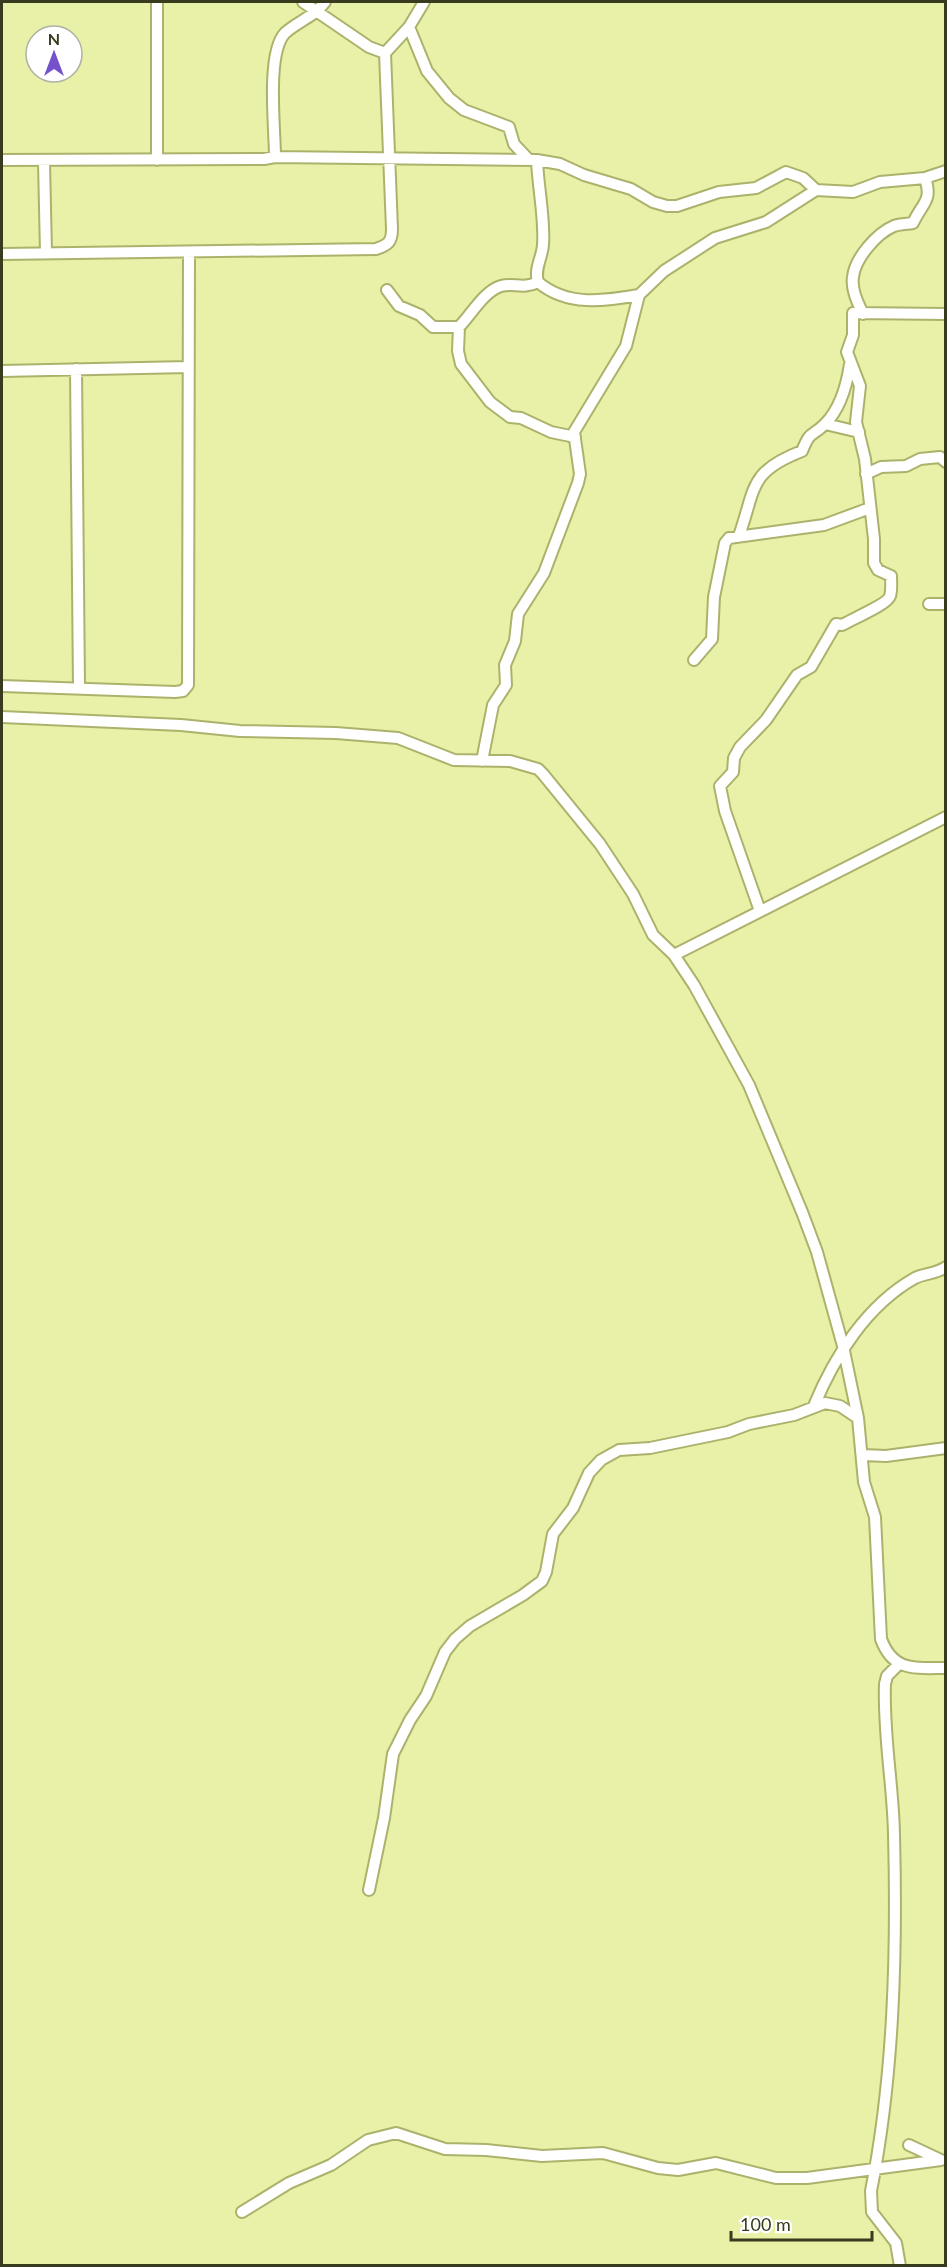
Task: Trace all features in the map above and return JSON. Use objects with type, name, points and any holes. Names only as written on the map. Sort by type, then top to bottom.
[{"type":"street","points":[[157,2],[157,160]]},
{"type":"street","points":[[303,2],[369,47],[386,53]]},
{"type":"street","points":[[275,157],[276,51],[285,34],[318,12],[325,2]]},
{"type":"street","points":[[2,254],[376,249],[387,245],[392,238],[386,53],[409,27],[424,2]]},
{"type":"street","points":[[409,27],[429,76],[464,110],[509,127],[512,140],[533,160],[544,225],[543,248],[537,269],[538,282]]},
{"type":"street","points":[[2,160],[44,162],[275,157],[533,160],[560,164],[584,175],[631,189],[653,202],[667,206],[676,206],[718,192],[756,188],[786,172],[803,178],[816,190],[842,193],[894,179],[929,177],[945,171]]},
{"type":"street","points":[[44,162],[46,253]]},
{"type":"street","points":[[929,177],[945,181]]},
{"type":"street","points":[[863,314],[855,297],[853,276],[860,260],[882,234],[896,225],[913,223],[927,201],[929,177]]},
{"type":"street","points":[[482,760],[493,705],[506,685],[504,665],[515,641],[518,614],[544,573],[578,483],[580,474],[574,437],[579,423],[626,346],[639,295],[664,271],[715,238],[766,222],[816,190]]},
{"type":"street","points":[[2,686],[175,692],[183,691],[188,685],[189,252]]},
{"type":"street","points":[[538,282],[558,295],[579,301],[639,295]]},
{"type":"street","points":[[538,282],[528,287],[501,286],[493,290],[459,327],[458,351],[461,364],[490,402],[510,417],[521,418],[551,432],[574,437]]},
{"type":"street","points":[[387,290],[399,306],[420,315],[434,327],[459,327]]},
{"type":"street","points":[[760,911],[725,811],[720,786],[733,772],[734,758],[740,747],[766,720],[797,675],[811,667],[836,624],[842,625],[864,612],[886,604],[890,597],[891,576],[878,570],[874,563],[866,474],[856,416],[860,386],[847,352],[853,335],[853,313],[945,314]]},
{"type":"street","points":[[739,536],[749,498],[759,475],[785,458],[802,451],[809,434],[825,424],[841,398],[850,364]]},
{"type":"street","points":[[2,371],[188,367]]},
{"type":"street","points":[[76,369],[79,688]]},
{"type":"street","points":[[825,424],[859,432]]},
{"type":"street","points":[[866,474],[881,467],[906,466],[920,459],[940,457],[945,462]]},
{"type":"street","points":[[694,660],[712,639],[714,597],[725,543],[729,537],[824,525],[870,508]]},
{"type":"street","points":[[929,604],[945,604]]},
{"type":"street","points":[[2,717],[181,725],[240,731],[382,736],[398,738],[454,760],[510,761],[538,770],[543,774],[600,844],[633,894],[653,935],[674,955],[714,1020],[764,1119],[817,1252],[843,1346],[858,1419],[864,1482],[875,1517],[880,1639],[886,1653],[899,1664],[945,1668]]},
{"type":"street","points":[[674,955],[945,817]]},
{"type":"street","points":[[814,1406],[843,1346],[881,1305],[914,1279],[945,1267]]},
{"type":"street","points":[[369,1890],[384,1818],[393,1754],[410,1720],[426,1696],[445,1652],[455,1639],[470,1626],[523,1595],[542,1581],[546,1572],[553,1534],[573,1508],[590,1473],[601,1460],[619,1450],[650,1448],[728,1432],[749,1424],[794,1415],[814,1406],[831,1403],[858,1419]]},
{"type":"street","points":[[862,1455],[886,1456],[945,1448]]},
{"type":"street","points":[[899,1664],[887,1676],[885,1684],[894,1835],[892,2008],[890,2061],[872,2191],[872,2212],[896,2243],[900,2265]]},
{"type":"street","points":[[242,2212],[289,2183],[331,2165],[368,2140],[396,2133],[445,2150],[486,2150],[542,2156],[603,2153],[644,2166],[668,2170],[716,2163],[777,2178],[807,2178],[943,2160]]},
{"type":"street","points":[[909,2145],[943,2160]]}]
